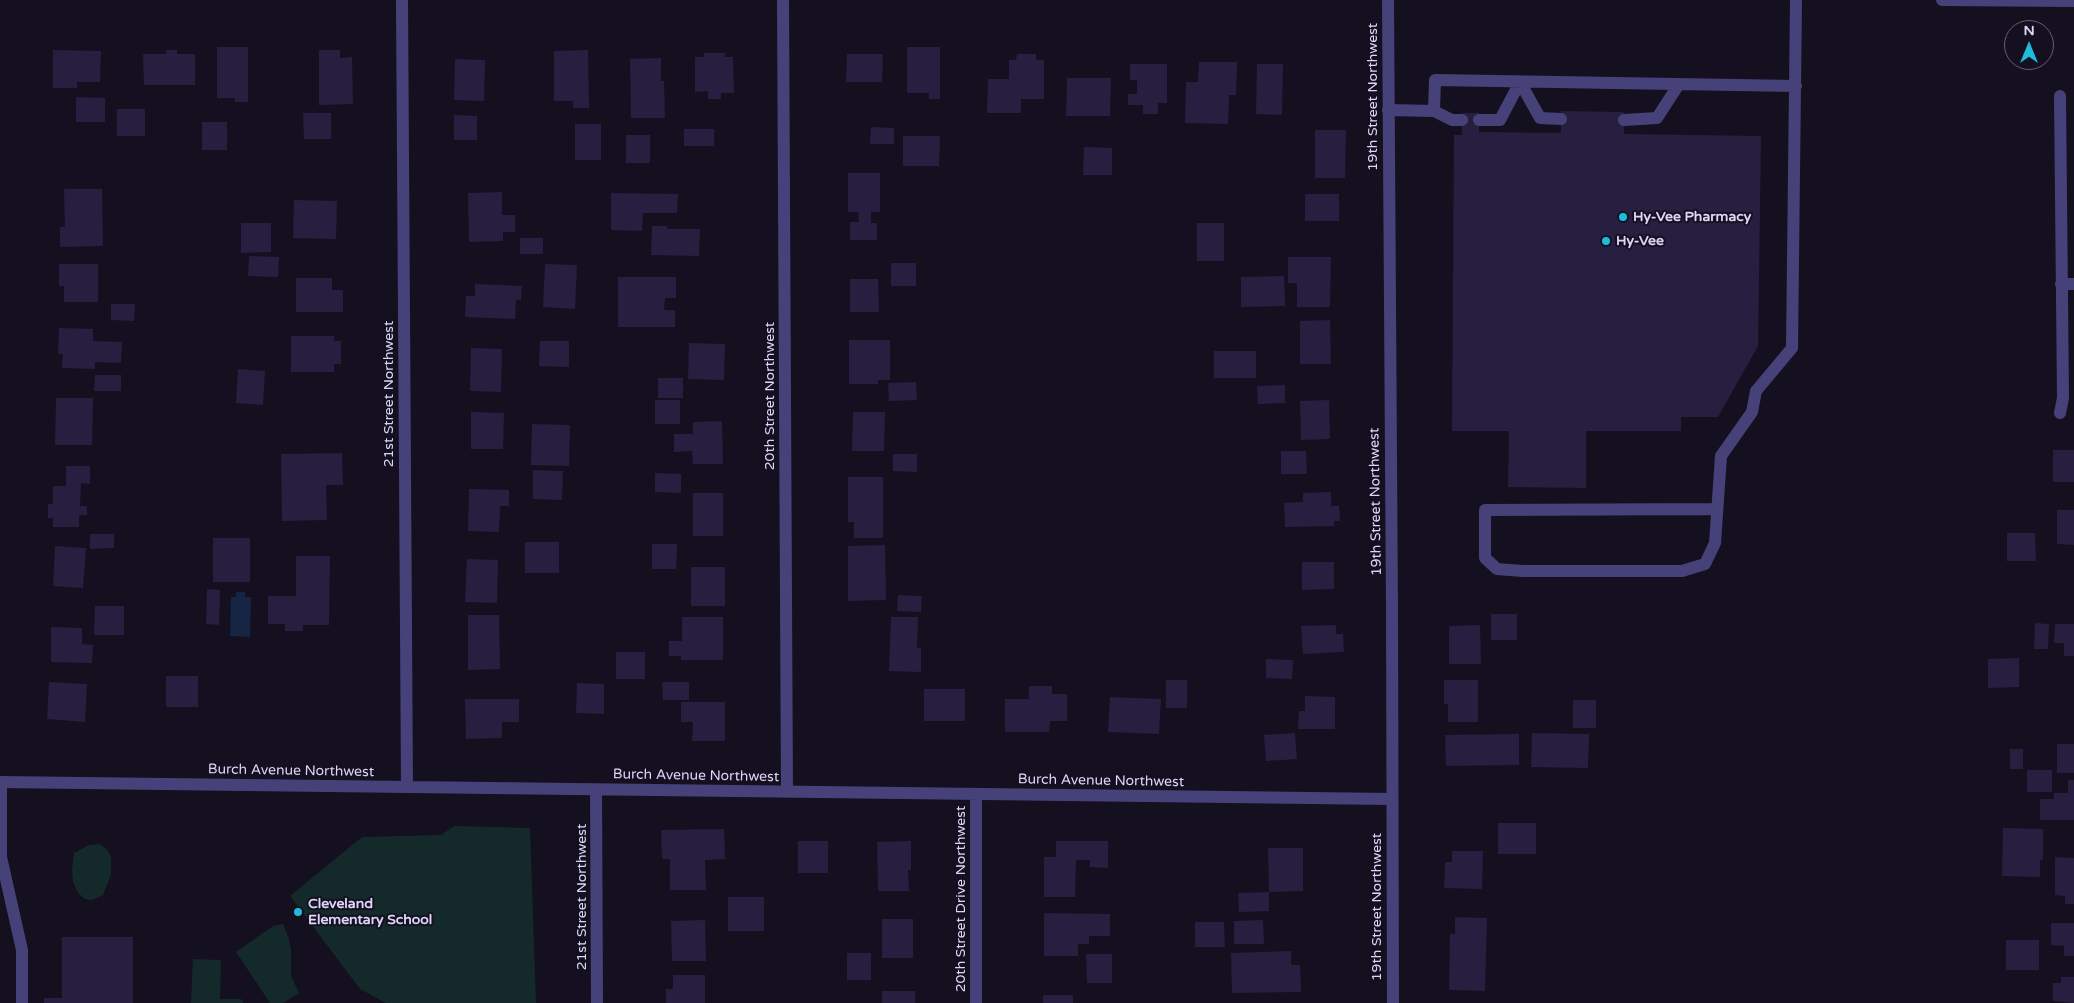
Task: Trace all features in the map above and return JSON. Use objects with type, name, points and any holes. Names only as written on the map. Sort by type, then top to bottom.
[{"type":"street","name":"21st Street Northwest","points":[[402,0],[407,787]]},
{"type":"street","name":"20th Street Northwest","points":[[783,0],[787,792]]},
{"type":"street","name":"19th Street Northwest","points":[[1388,0],[1393,1003]]},
{"type":"street","points":[[1717,509],[1485,510],[1485,558],[1498,569],[1522,571],[1682,571],[1705,564],[1715,543],[1722,456],[1752,412],[1756,391],[1792,348],[1796,0]]},
{"type":"street","points":[[1942,0],[2074,1]]},
{"type":"street","points":[[1434,111],[1435,80],[1796,86]]},
{"type":"street","points":[[1520,82],[1540,118],[1561,119]]},
{"type":"street","points":[[1479,120],[1500,120],[1520,82]]},
{"type":"street","points":[[1624,120],[1656,118],[1679,84]]},
{"type":"street","points":[[2060,96],[2068,284],[2063,398],[2060,413]]},
{"type":"street","points":[[1388,110],[1434,111],[1452,120],[1462,120]]},
{"type":"street","name":"Burch Avenue Northwest","points":[[0,782],[1392,799]]},
{"type":"street","points":[[0,782],[1,856],[22,950],[22,1003]]},
{"type":"street","name":"21st Street Northwest","points":[[596,790],[597,1003]]},
{"type":"street","name":"20th Street Drive Northwest","points":[[976,795],[976,1003]]},
{"type":"green space","points":[[454,826],[530,828],[536,1003],[386,1003],[360,989],[290,896],[362,837],[441,835]]},
{"type":"green space","points":[[99,844],[107,849],[111,857],[111,875],[103,895],[92,900],[85,899],[79,894],[73,882],[74,853],[89,845]]},
{"type":"green space","points":[[283,924],[291,950],[291,976],[299,993],[283,1003],[270,1003],[236,952],[273,926]]},
{"type":"green space","points":[[193,959],[221,960],[220,999],[241,999],[243,1003],[191,1003]]},
{"type":"water","points":[[236,592],[245,592],[245,597],[251,597],[250,637],[230,636],[231,597],[236,597]]},
{"type":"building","points":[[217,47],[248,47],[248,102],[235,102],[235,98],[217,98]]},
{"type":"building","points":[[907,47],[940,47],[940,99],[929,99],[929,93],[907,93]]},
{"type":"building","points":[[53,50],[101,51],[100,82],[77,82],[77,88],[53,88]]},
{"type":"building","points":[[166,50],[177,50],[177,54],[195,54],[195,85],[144,85],[143,54],[166,54]]},
{"type":"building","points":[[319,50],[340,50],[340,58],[352,57],[353,104],[319,105]]},
{"type":"building","points":[[588,50],[589,108],[573,108],[573,101],[554,101],[554,51]]},
{"type":"building","points":[[704,53],[725,53],[725,57],[733,57],[734,93],[721,93],[721,99],[708,99],[708,91],[695,92],[695,57],[704,57]]},
{"type":"building","points":[[847,54],[883,54],[882,82],[846,82]]},
{"type":"building","points":[[1017,54],[1036,54],[1036,60],[1044,60],[1044,99],[1021,99],[1021,113],[987,113],[988,79],[1009,79],[1009,60],[1016,60]]},
{"type":"building","points":[[661,58],[661,81],[664,81],[665,118],[631,118],[630,59]]},
{"type":"building","points":[[455,59],[485,60],[484,101],[454,100]]},
{"type":"building","points":[[1199,62],[1237,62],[1236,95],[1229,95],[1228,124],[1185,123],[1186,82],[1198,82]]},
{"type":"building","points":[[1130,64],[1167,64],[1167,103],[1158,103],[1158,114],[1143,114],[1143,105],[1128,105],[1128,94],[1137,94],[1137,80],[1130,80]]},
{"type":"building","points":[[1257,64],[1283,64],[1282,115],[1256,114]]},
{"type":"building","points":[[1067,78],[1111,78],[1110,116],[1066,116]]},
{"type":"building","points":[[76,97],[105,98],[105,122],[76,122]]},
{"type":"building","points":[[117,109],[145,109],[145,136],[117,136]]},
{"type":"building","name":"Hy-Vee","points":[[1561,111],[1624,112],[1624,134],[1761,136],[1758,346],[1718,417],[1681,417],[1681,431],[1586,431],[1586,488],[1508,487],[1509,431],[1452,431],[1454,135],[1462,135],[1462,113],[1479,113],[1479,132],[1561,133]]},
{"type":"building","points":[[303,113],[331,113],[331,139],[304,139]]},
{"type":"building","points":[[454,115],[477,116],[477,140],[454,140]]},
{"type":"building","points":[[202,122],[227,122],[227,150],[202,150]]},
{"type":"building","points":[[575,124],[601,124],[601,160],[575,160]]},
{"type":"building","points":[[871,127],[894,128],[894,144],[870,144]]},
{"type":"building","points":[[684,129],[714,129],[714,146],[684,146]]},
{"type":"building","points":[[1315,130],[1346,130],[1345,178],[1315,178]]},
{"type":"building","points":[[626,135],[650,135],[650,163],[626,163]]},
{"type":"building","points":[[903,136],[940,136],[939,166],[903,166]]},
{"type":"building","points":[[1084,147],[1112,148],[1112,175],[1083,175]]},
{"type":"building","points":[[848,173],[880,173],[880,212],[871,212],[871,223],[877,223],[877,240],[850,240],[850,222],[859,222],[858,212],[848,212]]},
{"type":"building","points":[[64,189],[102,189],[103,246],[60,247],[60,227],[65,227]]},
{"type":"building","points":[[502,192],[502,215],[515,215],[515,232],[503,232],[503,241],[469,242],[468,193]]},
{"type":"building","points":[[611,193],[678,194],[677,213],[643,213],[642,231],[611,230]]},
{"type":"building","points":[[1305,194],[1339,194],[1339,221],[1305,221]]},
{"type":"building","points":[[294,200],[337,201],[336,239],[293,238]]},
{"type":"building","points":[[241,223],[271,223],[271,252],[241,253]]},
{"type":"building","points":[[1197,223],[1224,223],[1224,261],[1197,261]]},
{"type":"building","points":[[652,226],[667,226],[667,229],[700,229],[699,256],[651,255]]},
{"type":"building","points":[[520,238],[543,238],[543,254],[520,254]]},
{"type":"building","points":[[249,256],[279,257],[278,277],[248,276]]},
{"type":"building","points":[[1288,257],[1331,257],[1330,307],[1297,307],[1297,283],[1288,283]]},
{"type":"building","points":[[891,263],[916,263],[916,286],[891,286]]},
{"type":"building","points":[[59,264],[98,264],[98,302],[64,302],[64,286],[59,286]]},
{"type":"building","points":[[545,264],[577,265],[575,309],[543,307]]},
{"type":"building","points":[[1284,276],[1285,306],[1241,307],[1241,277]]},
{"type":"building","points":[[618,277],[676,277],[676,298],[665,298],[664,310],[675,310],[675,327],[618,327]]},
{"type":"building","points":[[296,278],[332,278],[332,290],[343,290],[343,312],[296,312]]},
{"type":"building","points":[[850,279],[878,279],[879,312],[850,312]]},
{"type":"building","points":[[475,284],[522,286],[521,300],[516,300],[515,319],[465,317],[466,296],[475,296]]},
{"type":"building","points":[[111,304],[135,304],[134,321],[111,320]]},
{"type":"building","points":[[1330,320],[1331,364],[1300,364],[1300,321]]},
{"type":"building","points":[[59,328],[93,329],[93,341],[122,342],[121,363],[95,362],[95,369],[62,368],[63,354],[58,354]]},
{"type":"building","points":[[291,336],[334,336],[334,341],[341,341],[341,364],[334,364],[334,372],[291,372]]},
{"type":"building","points":[[849,340],[890,340],[890,380],[878,380],[878,384],[849,384]]},
{"type":"building","points":[[540,341],[569,341],[569,367],[539,366]]},
{"type":"building","points":[[689,343],[725,344],[724,380],[688,379]]},
{"type":"building","points":[[471,348],[502,349],[501,392],[470,391]]},
{"type":"building","points":[[1214,351],[1256,351],[1256,378],[1214,378]]},
{"type":"building","points":[[238,369],[265,371],[263,405],[236,403]]},
{"type":"building","points":[[95,375],[121,375],[121,391],[94,391]]},
{"type":"building","points":[[658,378],[683,378],[683,398],[658,398]]},
{"type":"building","points":[[916,382],[917,400],[889,401],[888,383]]},
{"type":"building","points":[[1285,385],[1285,403],[1258,404],[1257,386]]},
{"type":"building","points":[[56,398],[93,398],[92,445],[55,445]]},
{"type":"building","points":[[655,400],[680,400],[680,424],[655,424]]},
{"type":"building","points":[[1329,400],[1330,439],[1301,440],[1300,401]]},
{"type":"building","points":[[471,412],[504,413],[503,449],[471,449]]},
{"type":"building","points":[[853,412],[885,412],[884,451],[852,451]]},
{"type":"building","points":[[722,421],[723,464],[693,464],[692,451],[674,452],[674,434],[693,434],[693,422]]},
{"type":"building","points":[[532,424],[570,425],[569,466],[531,465]]},
{"type":"building","points":[[2053,450],[2074,450],[2074,482],[2053,482]]},
{"type":"building","points":[[1281,451],[1306,451],[1307,474],[1281,474]]},
{"type":"building","points":[[342,453],[343,485],[326,485],[327,520],[282,521],[281,454]]},
{"type":"building","points":[[893,454],[917,454],[917,472],[893,471]]},
{"type":"building","points":[[66,466],[90,466],[90,484],[81,483],[80,506],[87,506],[87,515],[79,515],[79,527],[53,527],[53,518],[48,518],[48,504],[53,504],[53,486],[66,486]]},
{"type":"building","points":[[533,470],[563,471],[562,500],[533,499]]},
{"type":"building","points":[[655,473],[681,474],[681,493],[655,492]]},
{"type":"building","points":[[848,477],[883,477],[883,538],[854,538],[854,522],[848,522]]},
{"type":"building","points":[[469,489],[509,490],[509,506],[500,506],[499,532],[468,531]]},
{"type":"building","points":[[1331,492],[1331,506],[1339,506],[1340,521],[1334,521],[1334,526],[1285,527],[1284,503],[1303,502],[1303,493]]},
{"type":"building","points":[[693,493],[723,493],[723,536],[693,536]]},
{"type":"building","points":[[2057,510],[2074,510],[2074,545],[2057,544]]},
{"type":"building","points":[[2007,533],[2035,533],[2036,561],[2007,561]]},
{"type":"building","points":[[90,534],[114,534],[114,548],[90,549]]},
{"type":"building","points":[[213,538],[250,538],[250,582],[213,582]]},
{"type":"building","points":[[525,542],[559,542],[559,573],[525,573]]},
{"type":"building","points":[[652,544],[677,544],[676,569],[652,569]]},
{"type":"building","points":[[885,545],[886,600],[848,601],[848,546]]},
{"type":"building","points":[[55,546],[86,548],[83,588],[53,586]]},
{"type":"building","points":[[296,556],[330,556],[329,625],[303,625],[303,631],[285,631],[285,624],[268,624],[268,596],[296,596]]},
{"type":"building","points":[[467,559],[498,560],[497,603],[465,602]]},
{"type":"building","points":[[1302,562],[1334,562],[1334,589],[1302,590]]},
{"type":"building","points":[[691,567],[725,567],[725,606],[691,606]]},
{"type":"building","points":[[207,589],[220,590],[219,625],[206,624]]},
{"type":"building","points":[[898,595],[922,596],[921,612],[897,611]]},
{"type":"building","points":[[95,606],[124,606],[124,635],[94,635]]},
{"type":"building","points":[[1491,614],[1517,614],[1517,640],[1491,640]]},
{"type":"building","points":[[468,615],[499,615],[500,669],[468,670]]},
{"type":"building","points":[[682,617],[723,617],[723,660],[681,660],[681,656],[669,656],[669,641],[682,641]]},
{"type":"building","points":[[891,617],[918,617],[917,648],[921,648],[921,672],[889,671]]},
{"type":"building","points":[[2035,623],[2049,624],[2048,649],[2034,649]]},
{"type":"building","points":[[2055,624],[2074,624],[2074,656],[2064,656],[2064,643],[2054,643]]},
{"type":"building","points":[[1336,625],[1336,634],[1343,634],[1344,652],[1303,654],[1301,626]]},
{"type":"building","points":[[1480,625],[1481,664],[1449,664],[1449,626]]},
{"type":"building","points":[[51,627],[82,628],[82,644],[93,645],[92,663],[51,662]]},
{"type":"building","points":[[616,652],[645,652],[645,679],[616,679]]},
{"type":"building","points":[[2019,658],[2019,687],[1988,688],[1988,659]]},
{"type":"building","points":[[1266,659],[1293,660],[1292,679],[1266,678]]},
{"type":"building","points":[[166,676],[198,676],[198,707],[166,707]]},
{"type":"building","points":[[1166,680],[1187,680],[1187,708],[1166,708]]},
{"type":"building","points":[[1444,680],[1478,680],[1478,722],[1448,722],[1448,704],[1444,704]]},
{"type":"building","points":[[49,682],[87,684],[85,722],[47,719]]},
{"type":"building","points":[[662,682],[689,682],[689,700],[663,700]]},
{"type":"building","points":[[577,683],[604,684],[604,714],[576,713]]},
{"type":"building","points":[[1029,686],[1052,686],[1052,694],[1067,694],[1067,721],[1050,721],[1049,732],[1005,732],[1005,699],[1029,699]]},
{"type":"building","points":[[924,689],[965,689],[965,721],[924,721]]},
{"type":"building","points":[[1305,696],[1335,697],[1335,729],[1298,729],[1299,711],[1305,711]]},
{"type":"building","points":[[1110,697],[1161,699],[1159,734],[1108,732]]},
{"type":"building","points":[[465,699],[519,699],[519,722],[502,722],[502,738],[466,739]]},
{"type":"building","points":[[1573,700],[1596,700],[1596,728],[1573,728]]},
{"type":"building","points":[[681,702],[725,702],[725,741],[692,741],[693,722],[681,722]]},
{"type":"building","points":[[1295,733],[1297,759],[1266,761],[1264,735]]},
{"type":"building","points":[[1532,733],[1589,734],[1588,768],[1531,767]]},
{"type":"building","points":[[1519,734],[1519,765],[1446,766],[1445,735]]},
{"type":"building","points":[[2057,744],[2074,744],[2074,773],[2057,773]]},
{"type":"building","points":[[2010,749],[2023,749],[2023,769],[2010,769]]},
{"type":"building","points":[[2027,770],[2052,770],[2052,792],[2027,792]]},
{"type":"building","points":[[2068,780],[2074,780],[2074,820],[2040,820],[2040,799],[2054,799],[2054,793],[2068,793]]},
{"type":"building","points":[[1498,823],[1536,823],[1536,854],[1498,854]]},
{"type":"building","points":[[2003,828],[2043,829],[2043,860],[2040,860],[2040,877],[2002,876]]},
{"type":"building","points":[[724,829],[725,859],[705,860],[706,890],[670,890],[670,859],[662,859],[661,830]]},
{"type":"building","points":[[798,841],[828,841],[828,873],[798,873]]},
{"type":"building","points":[[911,841],[911,870],[908,870],[909,891],[878,891],[877,842]]},
{"type":"building","points":[[1056,841],[1108,841],[1108,868],[1090,867],[1090,860],[1076,860],[1075,897],[1044,897],[1044,857],[1056,857]]},
{"type":"building","points":[[1268,848],[1303,848],[1303,891],[1269,892]]},
{"type":"building","points":[[1452,851],[1483,851],[1482,889],[1444,888],[1445,862],[1452,862]]},
{"type":"building","points":[[2055,857],[2074,858],[2074,904],[2065,904],[2065,896],[2055,895]]},
{"type":"building","points":[[1269,892],[1269,911],[1239,912],[1238,893]]},
{"type":"building","points":[[728,897],[764,897],[764,931],[728,931]]},
{"type":"building","points":[[1044,913],[1110,914],[1110,936],[1089,936],[1089,944],[1078,944],[1078,956],[1044,956]]},
{"type":"building","points":[[1455,917],[1487,918],[1485,991],[1449,990],[1450,934],[1455,934]]},
{"type":"building","points":[[882,919],[913,919],[913,958],[882,958]]},
{"type":"building","points":[[705,920],[706,961],[672,961],[671,921]]},
{"type":"building","points":[[1263,920],[1264,944],[1234,944],[1234,921]]},
{"type":"building","points":[[1195,922],[1224,922],[1225,947],[1195,947]]},
{"type":"building","points":[[2051,923],[2074,923],[2074,956],[2064,956],[2064,946],[2051,945]]},
{"type":"building","points":[[62,937],[133,937],[133,1003],[44,1003],[44,998],[62,998]]},
{"type":"building","points":[[2006,940],[2039,940],[2039,970],[2006,970]]},
{"type":"building","points":[[1291,951],[1291,965],[1300,965],[1301,992],[1232,993],[1231,953]]},
{"type":"building","points":[[847,953],[871,953],[871,980],[847,980]]},
{"type":"building","points":[[1086,954],[1112,954],[1112,983],[1087,983]]},
{"type":"building","points":[[673,975],[705,975],[705,1003],[666,1003],[666,989],[673,989]]},
{"type":"building","points":[[2061,977],[2074,977],[2074,1003],[2053,1001],[2053,983],[2061,983]]},
{"type":"building","points":[[882,991],[915,991],[915,1003],[882,1003]]},
{"type":"building","points":[[1043,995],[1073,995],[1073,1003],[1043,1003]]},
{"type":"place","name":"Hy-Vee Pharmacy","points":[[1623,217]]},
{"type":"place","name":"Hy-Vee","points":[[1606,241]]},
{"type":"place","name":"Cleveland Elementary School","points":[[298,912]]}]
